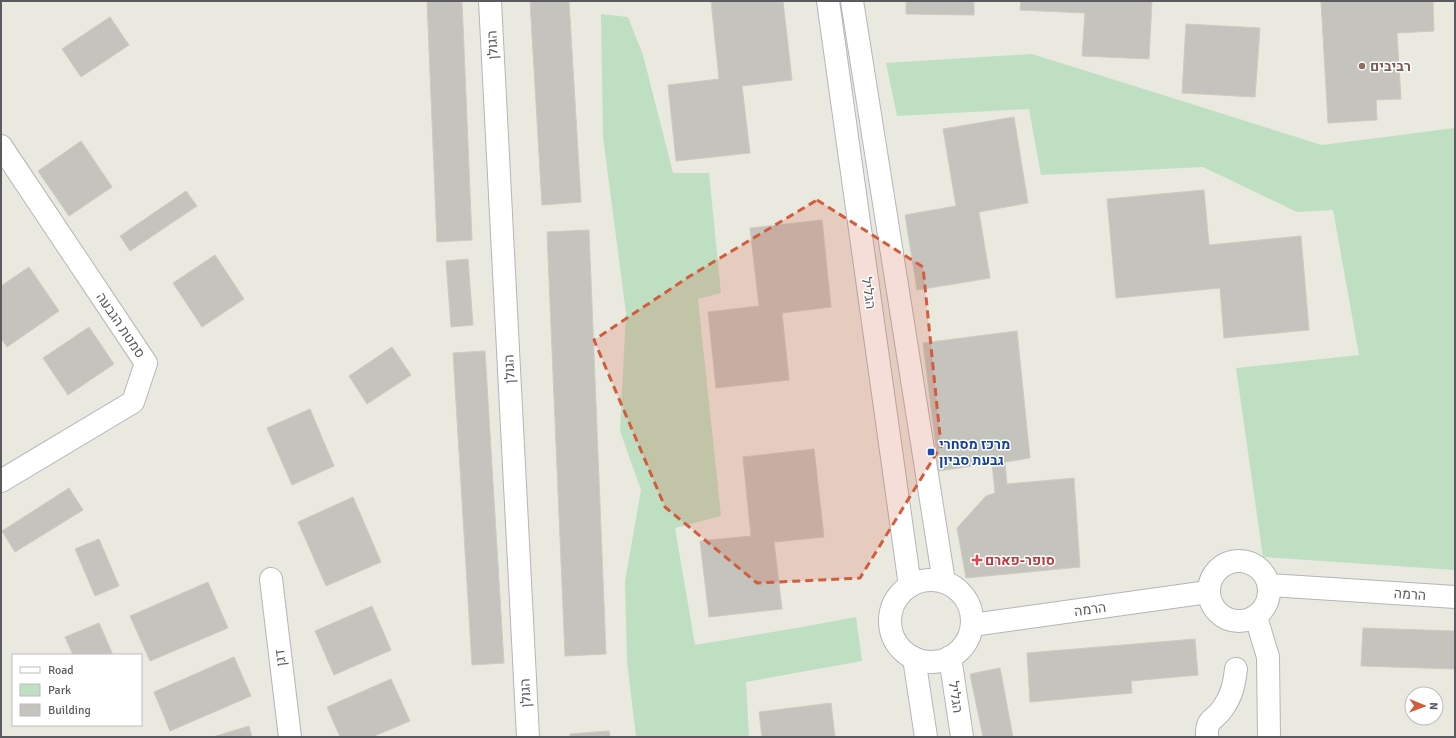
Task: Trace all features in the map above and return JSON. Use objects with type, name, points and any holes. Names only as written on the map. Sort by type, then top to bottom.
[{"type":"street","name":"הגולן","points":[[490,1],[528,737]]},
{"type":"street","name":"הגליל","points":[[828,1],[910,586]]},
{"type":"street","name":"הגליל","points":[[852,1],[944,582]]},
{"type":"street","name":"סמטת הגבעה","points":[[1,146],[146,363],[133,402],[1,481]]},
{"type":"street","points":[[1235,561],[1246,561],[1256,565],[1265,576],[1269,585],[1268,601],[1264,609],[1256,617],[1246,621],[1232,622],[1224,618],[1214,609],[1210,602],[1208,592],[1209,584],[1216,571],[1222,566],[1235,561]]},
{"type":"street","name":"דגן","points":[[271,579],[290,737]]},
{"type":"street","points":[[930,580],[944,582],[960,592],[968,603],[971,611],[972,625],[969,637],[962,649],[942,661],[927,662],[914,658],[905,653],[896,642],[890,622],[893,608],[900,595],[910,586],[930,580]]},
{"type":"street","name":"הרמה","points":[[1269,585],[1455,597]]},
{"type":"street","name":"הרמה","points":[[972,625],[1208,592]]},
{"type":"street","points":[[1256,617],[1268,656],[1268,737]]},
{"type":"street","name":"הגליל","points":[[950,657],[962,737]]},
{"type":"street","points":[[914,658],[926,737]]},
{"type":"street","points":[[1207,737],[1209,722],[1222,709],[1234,688],[1236,669]]},
{"type":"highlighted area","points":[[817,200],[923,267],[941,446],[860,578],[757,583],[665,507],[594,340],[690,276]]},
{"type":"green space","points":[[601,14],[628,17],[643,55],[673,173],[709,173],[721,293],[698,299],[721,516],[675,528],[695,645],[856,617],[862,661],[746,682],[749,737],[636,737],[627,661],[625,581],[641,490],[620,431],[626,313],[603,137]]},
{"type":"green space","points":[[1032,54],[1322,145],[1455,128],[1455,570],[1263,557],[1236,368],[1359,355],[1333,210],[1297,212],[1203,167],[1041,175],[1029,109],[897,116],[886,63]]},
{"type":"building","points":[[427,1],[462,1],[472,240],[437,242]]},
{"type":"building","points":[[530,1],[569,1],[581,202],[542,205]]},
{"type":"building","points":[[711,1],[783,1],[792,80],[742,86],[750,153],[676,161],[668,85],[719,79]]},
{"type":"building","points":[[906,1],[974,1],[974,15],[906,14]]},
{"type":"building","points":[[1021,1],[1152,1],[1149,59],[1082,56],[1085,13],[1020,10]]},
{"type":"building","name":"רביבים","points":[[1321,1],[1433,1],[1434,31],[1397,33],[1401,99],[1376,100],[1377,120],[1328,123]]},
{"type":"building","points":[[110,17],[129,45],[81,77],[62,49]]},
{"type":"building","points":[[1186,24],[1260,28],[1255,97],[1182,93]]},
{"type":"building","points":[[1014,117],[1028,203],[979,212],[990,278],[917,290],[905,215],[956,206],[943,129]]},
{"type":"building","points":[[81,141],[112,187],[69,216],[38,171]]},
{"type":"building","points":[[1204,190],[1209,245],[1301,236],[1309,330],[1224,338],[1220,288],[1116,298],[1107,199]]},
{"type":"building","points":[[186,191],[197,206],[130,251],[120,236]]},
{"type":"building","points":[[822,220],[831,307],[782,313],[789,380],[716,388],[708,312],[759,306],[750,228]]},
{"type":"building","points":[[589,230],[606,654],[565,656],[547,232]]},
{"type":"building","points":[[215,255],[244,299],[202,327],[173,283]]},
{"type":"building","points":[[468,259],[473,325],[451,327],[446,261]]},
{"type":"building","points":[[29,267],[59,311],[7,347],[1,338],[1,286]]},
{"type":"building","points":[[89,327],[114,364],[68,395],[43,358]]},
{"type":"building","points":[[1017,331],[1030,458],[1005,462],[1007,484],[1074,478],[1080,567],[966,578],[957,528],[986,496],[995,493],[992,463],[939,471],[923,343]]},
{"type":"building","points":[[392,347],[411,375],[367,404],[349,376]]},
{"type":"building","points":[[485,351],[504,663],[472,665],[453,353]]},
{"type":"building","points":[[310,409],[334,466],[292,485],[267,428]]},
{"type":"building","points":[[814,449],[824,537],[774,542],[782,609],[709,617],[700,541],[751,536],[743,457]]},
{"type":"building","points":[[69,488],[83,510],[15,552],[2,531]]},
{"type":"building","points":[[353,497],[381,562],[326,586],[298,522]]},
{"type":"building","points":[[99,539],[119,586],[95,596],[75,549]]},
{"type":"building","points":[[208,582],[228,628],[150,661],[130,616]]},
{"type":"building","points":[[372,606],[391,650],[334,675],[315,631]]},
{"type":"building","points":[[99,623],[113,654],[73,654],[65,637]]},
{"type":"building","points":[[1363,628],[1455,631],[1455,669],[1361,666]]},
{"type":"building","points":[[1195,639],[1198,675],[1131,681],[1132,693],[1030,702],[1027,653]]},
{"type":"building","points":[[234,657],[251,696],[170,731],[154,692]]},
{"type":"building","points":[[1000,668],[1013,737],[983,737],[970,674]]},
{"type":"building","points":[[391,679],[410,721],[372,737],[340,737],[327,707]]},
{"type":"building","points":[[831,703],[835,737],[762,737],[759,712]]},
{"type":"building","points":[[249,726],[252,737],[213,737]]},
{"type":"building","points":[[609,731],[610,737],[570,737],[570,734]]},
{"type":"place","name":"רביבים","points":[[1362,66]]},
{"type":"place","name":"מרכז מסחרי גבעת סביון","points":[[931,452]]},
{"type":"place","name":"סופר-פארם","points":[[977,560]]}]
